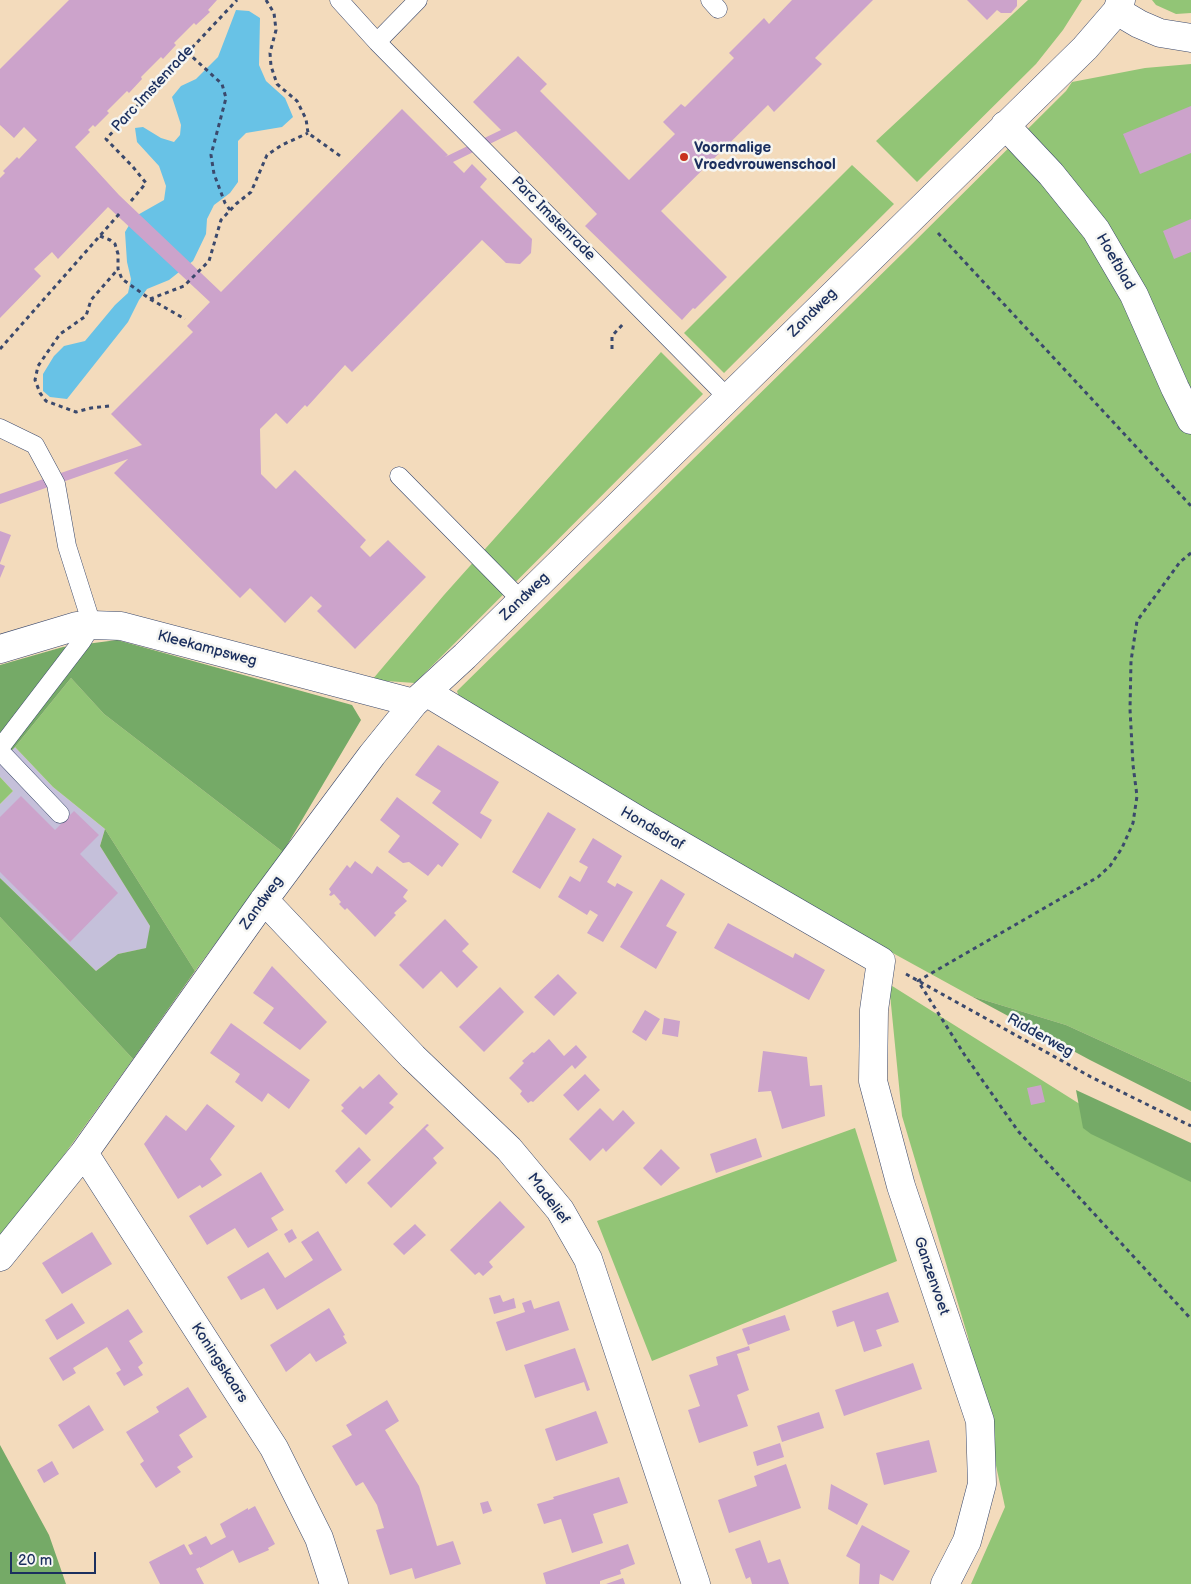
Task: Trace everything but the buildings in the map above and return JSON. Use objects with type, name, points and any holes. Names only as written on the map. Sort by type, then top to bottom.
[{"type":"street","points":[[1119,6],[1138,24],[1160,33],[1191,38]]},
{"type":"street","name":"Zandweg","points":[[0,1257],[84,1153],[264,900],[372,755],[420,698],[728,398],[917,210],[1085,48],[1119,6]]},
{"type":"street","name":"Hoefblad","points":[[1005,126],[1051,174],[1096,230],[1134,295],[1191,420]]},
{"type":"street","name":"Kleekampsweg","points":[[0,649],[64,630],[92,625],[121,626],[420,698]]},
{"type":"street","name":"Hondsdraf","points":[[420,698],[641,822],[881,962]]},
{"type":"street","name":"Madelief","points":[[264,900],[413,1057],[509,1149],[560,1210],[588,1259],[696,1584]]},
{"type":"street","name":"Ganzenvoet","points":[[881,962],[874,1010],[873,1081],[901,1186],[980,1421],[982,1484],[967,1541],[945,1584]]},
{"type":"street","name":"Koningskaars","points":[[84,1153],[274,1448],[319,1538],[334,1584]]},
{"type":"lane","name":"Parc Imstenrade","points":[[339,0],[377,42],[728,398]]},
{"type":"lane","points":[[377,42],[418,0]]},
{"type":"lane","points":[[0,428],[35,446],[56,484],[67,546],[92,625],[82,641],[0,749],[60,814]]},
{"type":"lane","points":[[399,476],[521,600]]},
{"type":"path","name":"Parc Imstenrade","points":[[130,201],[146,184],[133,166],[106,139],[237,0]]},
{"type":"path","points":[[266,0],[274,13],[276,30],[270,53],[271,66],[277,84],[297,101],[306,119],[308,133],[343,158]]},
{"type":"path","points":[[187,52],[222,84],[226,98],[211,154],[214,174],[225,203],[230,210]]},
{"type":"path","points":[[150,299],[184,286],[209,261],[221,220],[251,192],[268,154],[282,144],[308,133]]},
{"type":"path","points":[[917,210],[1191,506]]},
{"type":"path","points":[[0,349],[120,213]]},
{"type":"path","points":[[100,236],[115,244],[118,254],[118,269],[122,279],[150,299],[185,319]]},
{"type":"path","points":[[109,406],[76,412],[46,401],[40,393],[35,380],[38,366],[60,334],[86,316],[91,300],[118,269]]},
{"type":"path","points":[[1191,553],[1180,562],[1137,621],[1131,661],[1130,709],[1132,765],[1138,796],[1133,823],[1122,848],[1110,866],[1098,877],[918,981],[964,1054],[1018,1131],[1191,1319]]},
{"type":"path","name":"Ridderweg","points":[[881,962],[1091,1077],[1191,1126]]},
{"type":"shaded area","points":[[15,747],[53,787],[105,829],[100,846],[150,926],[147,948],[118,954],[96,971],[0,878],[0,804],[13,791],[0,777],[0,763]]},
{"type":"green space","points":[[1028,0],[1082,0],[1063,30],[1036,64],[917,182],[876,141]]},
{"type":"green space","points":[[1152,0],[1191,0],[1191,13],[1176,14],[1156,5]]},
{"type":"green space","points":[[1191,64],[1191,1082],[1066,1025],[971,996],[676,834],[460,701],[457,691],[907,249],[1066,91],[1072,82],[1145,68]]},
{"type":"green space","points":[[852,165],[894,204],[724,373],[684,333]]},
{"type":"green space","points":[[661,352],[703,394],[415,683],[372,680],[444,595]]},
{"type":"green space","points":[[117,640],[352,705],[361,720],[283,852],[104,714],[71,678],[0,763],[0,665],[63,647]]},
{"type":"green space","points":[[71,678],[104,714],[283,852],[195,971],[105,829],[53,787],[15,747]]},
{"type":"green space","points":[[0,777],[13,791],[0,804]]},
{"type":"green space","points":[[105,829],[195,971],[133,1059],[0,917],[0,878],[96,971],[118,954],[146,948],[150,926],[100,846]]},
{"type":"green space","points":[[0,917],[133,1059],[51,1173],[0,1236]]},
{"type":"green space","points":[[889,984],[1191,1174],[1191,1584],[971,1584],[1005,1507],[968,1337],[902,1116]]},
{"type":"green space","points":[[971,996],[1066,1025],[1191,1082],[1191,1111],[1090,1060]]},
{"type":"green space","points":[[1076,1090],[1191,1143],[1191,1182],[1091,1134],[1083,1128]]},
{"type":"green space","points":[[855,1128],[897,1261],[652,1361],[597,1221]]},
{"type":"green space","points":[[0,1445],[49,1535],[66,1584],[0,1584]]},
{"type":"water","points":[[236,10],[249,11],[260,18],[259,65],[266,81],[285,98],[293,117],[282,127],[246,133],[238,141],[238,182],[230,193],[214,205],[207,219],[206,234],[193,261],[169,280],[147,289],[128,322],[67,399],[50,397],[43,391],[43,374],[54,356],[64,346],[85,341],[115,305],[128,293],[131,279],[127,262],[125,232],[134,217],[164,200],[166,186],[159,166],[137,142],[135,128],[143,127],[161,138],[174,142],[180,135],[181,125],[172,97],[181,86],[196,79],[218,57]]},
{"type":"place","name":"Voormalige Vroedvrouwenschool","points":[[684,157]]}]
